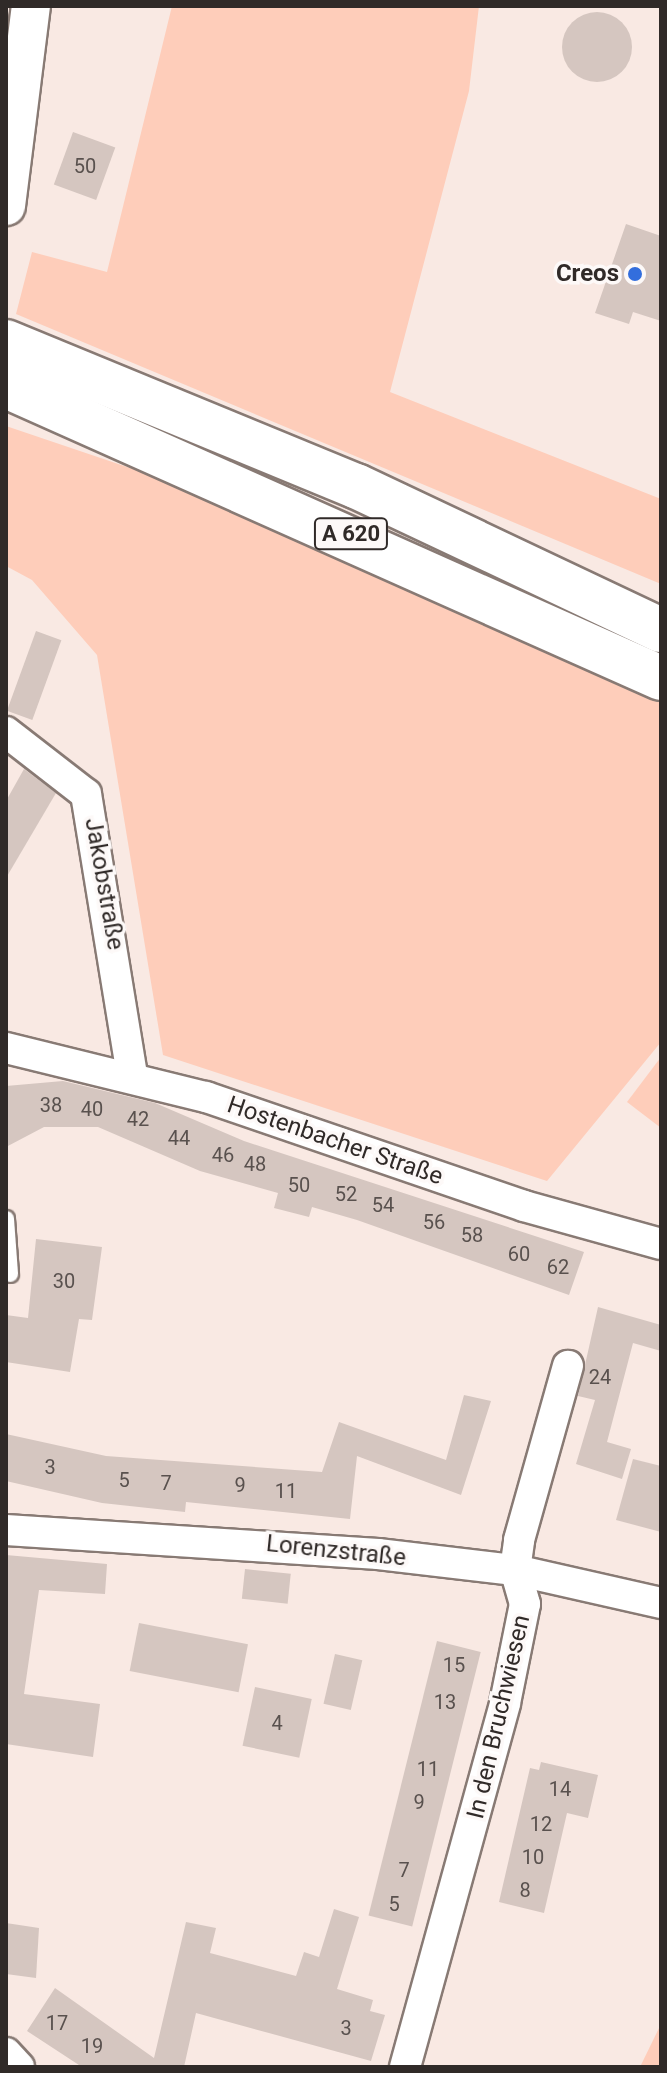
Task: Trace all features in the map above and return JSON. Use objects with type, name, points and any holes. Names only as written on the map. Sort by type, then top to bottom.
[{"type":"highway","name":"A 620","points":[[6,342],[30,380],[661,678]]},
{"type":"highway","name":"A 620","points":[[30,380],[356,486],[661,630]]},
{"type":"street","points":[[6,206],[31,6]]},
{"type":"street","name":"Jakobstraße","points":[[6,732],[86,794],[132,1075]]},
{"type":"street","name":"Hostenbacher Straße","points":[[6,1048],[132,1075],[661,1244]]},
{"type":"street","name":"In den Bruchwiesen","points":[[405,2067],[465,1865],[520,1639],[525,1604],[515,1570],[568,1366]]},
{"type":"street","name":"Lorenzstraße","points":[[6,1530],[241,1542],[515,1570],[661,1603]]},
{"type":"street","points":[[6,2053],[19,2067]]},
{"type":"lane","points":[[6,1219],[10,1274]]},
{"type":"shaded area","points":[[172,6],[479,6],[469,91],[390,392],[661,499],[661,584],[16,314],[32,252],[107,272]]},
{"type":"shaded area","points":[[6,426],[204,493],[661,698],[661,1042],[547,1181],[163,1055],[97,655],[32,580],[6,566]]},
{"type":"shaded area","points":[[661,1057],[661,1128],[627,1102]]},
{"type":"shaded area","points":[[661,2024],[661,2067],[640,2067]]},
{"type":"building","points":[[597,12],[622,22],[632,47],[622,72],[597,82],[572,72],[562,47],[572,22]]},
{"type":"building","points":[[73,132],[115,147],[96,200],[54,185]]},
{"type":"building","name":"Creos","points":[[626,224],[661,236],[661,321],[633,312],[629,324],[595,313]]},
{"type":"building","points":[[36,631],[61,640],[32,720],[7,711]]},
{"type":"building","points":[[24,769],[56,793],[6,878],[6,801]]},
{"type":"building","points":[[63,1081],[155,1103],[244,1141],[584,1252],[569,1295],[357,1220],[312,1207],[309,1217],[274,1208],[278,1193],[200,1171],[98,1127],[44,1127],[6,1147],[6,1086]]},
{"type":"building","points":[[36,1239],[102,1247],[92,1320],[79,1319],[70,1372],[6,1362],[6,1315],[28,1318]]},
{"type":"building","points":[[598,1307],[661,1325],[661,1351],[633,1343],[607,1442],[631,1449],[622,1479],[576,1464],[595,1400],[578,1396]]},
{"type":"building","points":[[464,1395],[491,1401],[461,1495],[357,1456],[350,1519],[186,1502],[185,1512],[102,1503],[6,1481],[6,1434],[106,1456],[322,1472],[339,1422],[446,1460]]},
{"type":"building","points":[[633,1459],[661,1466],[661,1532],[616,1520]]},
{"type":"building","points":[[6,1555],[107,1564],[105,1594],[39,1590],[24,1694],[100,1704],[93,1757],[6,1744]]},
{"type":"building","points":[[245,1569],[291,1574],[288,1604],[242,1599]]},
{"type":"building","points":[[139,1623],[248,1644],[239,1692],[130,1671]]},
{"type":"building","points":[[437,1641],[481,1652],[412,1926],[369,1916]]},
{"type":"building","points":[[335,1654],[362,1660],[351,1710],[324,1704]]},
{"type":"building","points":[[255,1687],[312,1699],[299,1758],[243,1746]]},
{"type":"building","points":[[541,1762],[598,1775],[588,1818],[567,1813],[544,1913],[499,1902],[530,1768],[539,1770]]},
{"type":"building","points":[[334,1909],[359,1917],[337,1989],[373,2000],[370,2011],[385,2015],[371,2061],[196,2013],[184,2067],[82,2067],[27,2031],[55,1988],[154,2058],[186,1922],[216,1928],[210,1953],[296,1976],[304,1952],[319,1957]]},
{"type":"building","points":[[6,1923],[39,1928],[36,1978],[6,1974]]},
{"type":"place","name":"Creos","points":[[635,274]]}]
